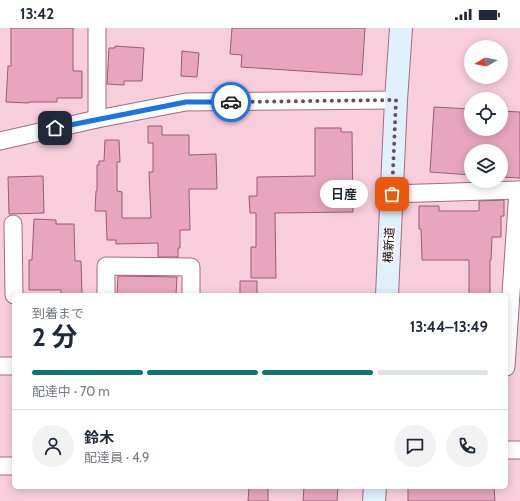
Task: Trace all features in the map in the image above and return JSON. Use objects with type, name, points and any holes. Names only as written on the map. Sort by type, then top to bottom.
[{"type":"street","points":[[97,28],[97,119]]},
{"type":"street","name":"横新道","points":[[387,293],[396,100],[401,28]]},
{"type":"street","points":[[0,140],[186,102],[396,100]]},
{"type":"street","points":[[392,194],[519,190],[508,340]]},
{"type":"street","points":[[13,293],[7,274],[14,224]]},
{"type":"street","points":[[106,293],[106,266],[191,267],[191,293]]},
{"type":"street","points":[[0,366],[12,366]]},
{"type":"street","points":[[508,450],[520,450]]},
{"type":"street","points":[[0,466],[12,466]]},
{"type":"street","points":[[374,501],[375,489]]},
{"type":"building","points":[[11,28],[73,28],[73,71],[82,71],[82,98],[57,98],[57,102],[6,102],[8,66],[11,66]]},
{"type":"building","points":[[232,28],[365,28],[362,75],[241,67],[242,55],[230,54]]},
{"type":"building","points":[[115,46],[144,48],[142,81],[124,81],[124,85],[107,84],[109,48],[115,48]]},
{"type":"building","points":[[182,51],[199,53],[197,77],[181,76]]},
{"type":"building","points":[[434,107],[464,109],[464,136],[508,136],[508,111],[520,112],[520,178],[508,177],[508,144],[464,144],[464,174],[430,172]]},
{"type":"building","points":[[148,126],[162,126],[162,135],[189,135],[189,155],[216,154],[217,189],[189,189],[190,230],[180,230],[180,248],[178,248],[178,257],[158,257],[158,243],[116,244],[116,240],[107,240],[106,211],[95,211],[97,165],[99,165],[99,161],[104,161],[105,140],[119,140],[120,162],[117,162],[117,191],[122,192],[122,218],[151,218],[149,172],[153,172],[153,143],[148,143]]},
{"type":"building","points":[[315,128],[341,128],[341,132],[352,132],[353,212],[275,213],[276,278],[251,278],[251,247],[256,247],[256,213],[250,213],[249,196],[257,196],[257,177],[315,176]]},
{"type":"building","points":[[43,176],[44,213],[9,214],[8,177]]},
{"type":"building","points":[[504,200],[504,216],[501,216],[501,237],[492,237],[490,293],[469,293],[469,260],[422,260],[421,229],[419,229],[419,206],[439,206],[439,211],[479,211],[479,201]]},
{"type":"building","points":[[34,219],[56,220],[56,224],[74,224],[75,261],[81,261],[82,293],[61,293],[61,290],[29,290],[29,260],[32,260]]},
{"type":"building","points":[[118,276],[177,277],[176,293],[117,293]]},
{"type":"building","points":[[240,281],[257,281],[257,293],[240,293]]},
{"type":"building","points":[[249,489],[268,489],[268,501],[248,501]]},
{"type":"building","points":[[304,489],[338,489],[337,501],[303,501]]},
{"type":"building","points":[[408,489],[494,489],[495,501],[408,501]]},
{"type":"way so far","points":[[231,102],[396,100],[392,194]]},
{"type":"place","name":"日産","points":[[392,194]]},
{"type":"route","points":[[55,128],[186,102],[231,102]]}]
